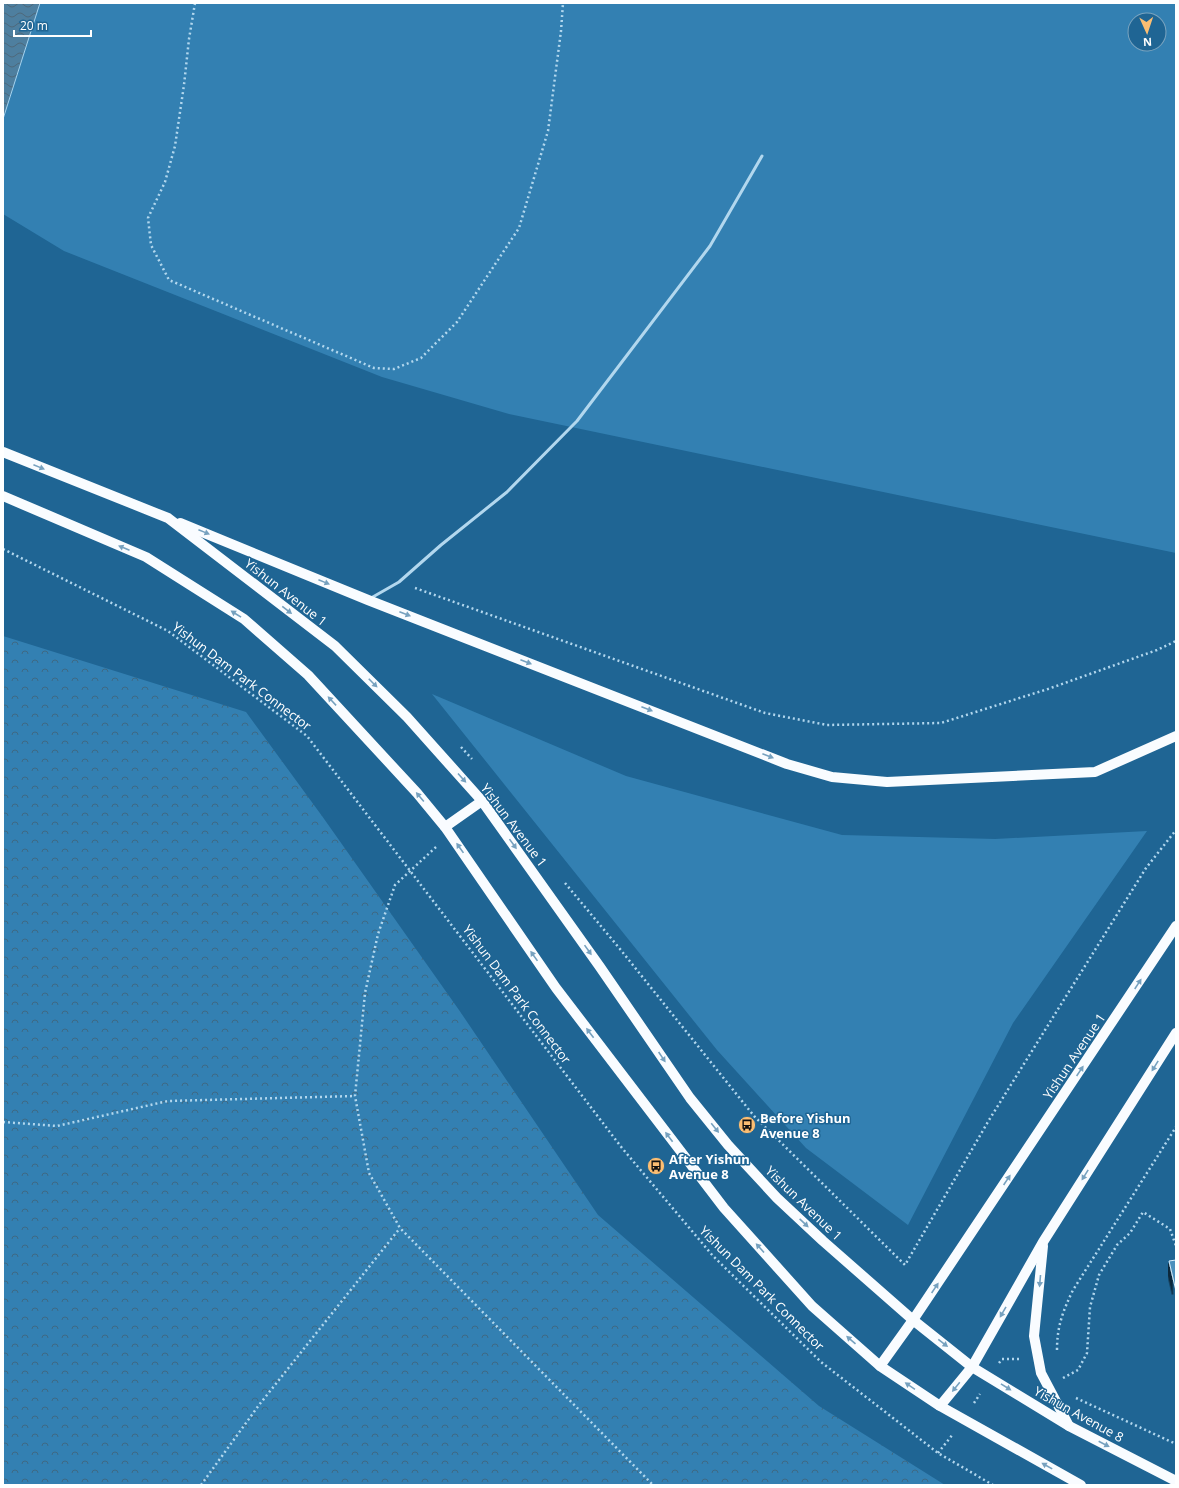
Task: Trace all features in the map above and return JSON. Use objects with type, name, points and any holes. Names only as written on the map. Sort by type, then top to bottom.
[{"type":"main road","name":"Yishun Avenue 1","points":[[3,452],[168,518],[335,646],[407,717],[482,801],[600,966],[690,1098],[728,1145],[778,1198],[823,1240],[913,1320],[972,1367]]},
{"type":"main road","points":[[3,496],[146,558],[244,619],[308,675],[417,793],[447,830],[556,988],[724,1208],[812,1306],[880,1366],[940,1406],[1081,1485]]},
{"type":"main road","points":[[168,518],[368,600],[787,764],[832,777],[887,782],[1095,772],[1176,736]]},
{"type":"main road","points":[[447,830],[482,801]]},
{"type":"main road","name":"Yishun Avenue 1","points":[[880,1366],[913,1320],[1176,926]]},
{"type":"main road","points":[[940,1406],[972,1367],[1043,1242],[1176,1033]]},
{"type":"main road","points":[[1043,1242],[1034,1336],[1041,1373],[1069,1426]]},
{"type":"main road","name":"Yishun Avenue 8","points":[[972,1367],[1069,1426],[1176,1481]]},
{"type":"lane","points":[[368,600],[399,582],[441,545],[507,492],[578,421],[710,246],[762,156]]},
{"type":"path","points":[[195,3],[175,146],[165,182],[148,218],[151,245],[168,280],[374,368],[394,369],[421,358],[457,322],[519,228],[548,131],[561,31],[563,3]]},
{"type":"path","name":"Yishun Dam Park Connector","points":[[3,549],[168,631],[307,736],[622,1148],[713,1256],[821,1362],[938,1453],[993,1485]]},
{"type":"path","points":[[399,582],[765,713],[827,725],[941,723],[1048,689],[1157,650],[1176,641]]},
{"type":"path","points":[[457,743],[472,760]]},
{"type":"path","points":[[447,830],[394,885],[378,934],[365,993],[355,1096],[370,1173],[400,1228],[653,1485]]},
{"type":"path","points":[[562,879],[754,1116],[904,1266],[989,1120],[1146,868],[1176,830]]},
{"type":"path","points":[[3,1122],[57,1126],[168,1101],[355,1096]]},
{"type":"path","points":[[1057,1353],[1057,1334],[1062,1312],[1073,1290],[1176,1127]]},
{"type":"path","points":[[1060,1373],[1061,1380],[1078,1370],[1087,1353],[1090,1307],[1099,1275],[1117,1245],[1130,1233],[1144,1212],[1170,1229],[1176,1246]]},
{"type":"path","points":[[200,1485],[259,1405],[400,1228]]},
{"type":"path","points":[[1071,1396],[1176,1444]]},
{"type":"green space","points":[[40,3],[1176,3],[1176,553],[509,414],[382,377],[64,251],[3,214],[3,119]]},
{"type":"green space","points":[[3,636],[246,712],[322,816],[459,1010],[598,1215],[819,1406],[945,1485],[3,1485]]},
{"type":"green space","points":[[432,694],[626,776],[842,835],[995,839],[1147,831],[1013,1023],[908,1225],[806,1148],[717,1050]]},
{"type":"water","points":[[3,3],[40,3],[3,119]]},
{"type":"building","points":[[1176,1260],[1176,1291],[1169,1261]]},
{"type":"place","name":"Before Yishun Avenue 8","points":[[747,1125]]},
{"type":"place","name":"After Yishun Avenue 8","points":[[656,1166]]}]
